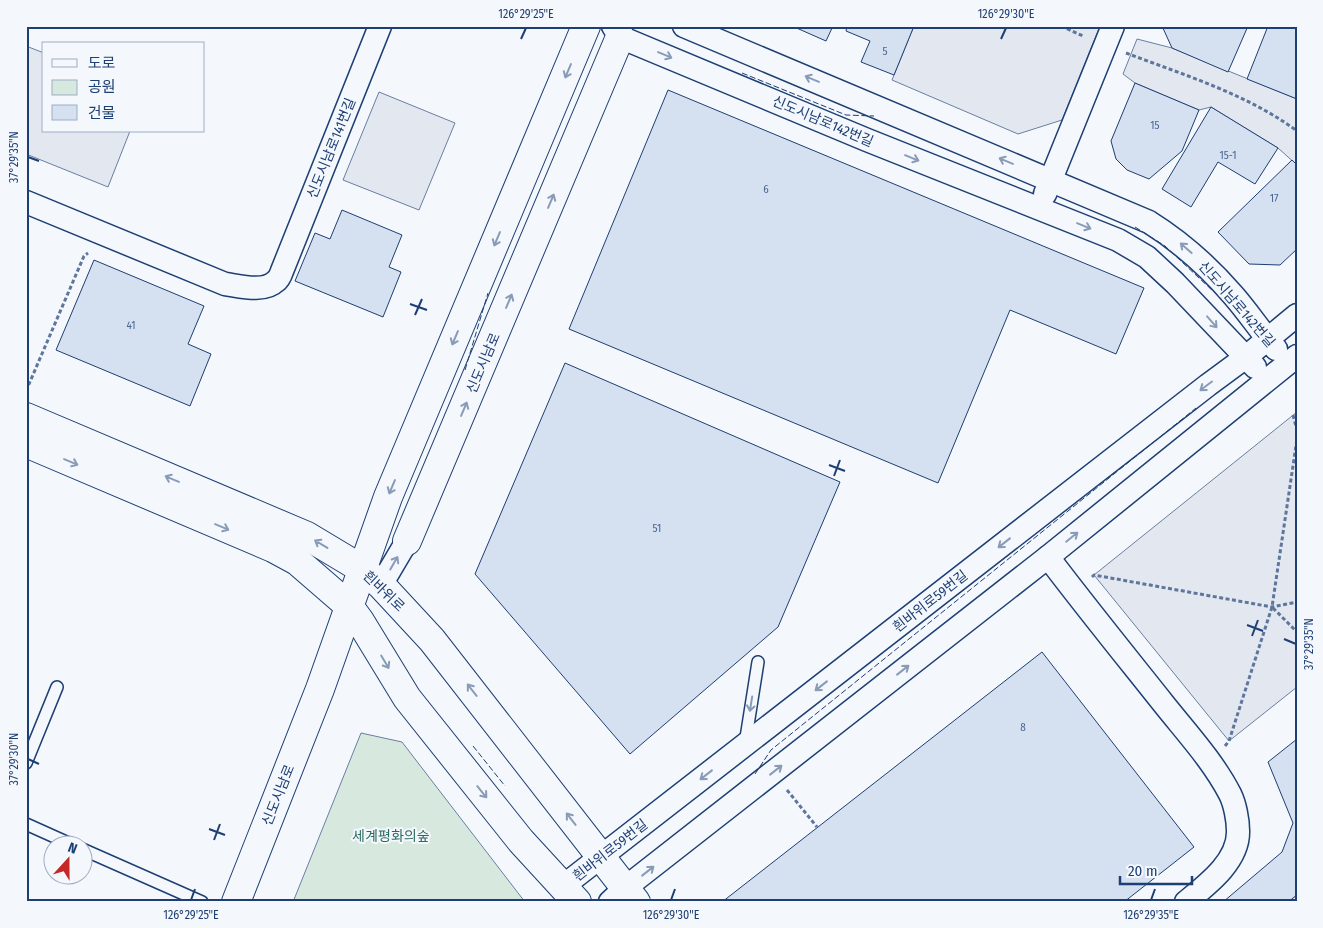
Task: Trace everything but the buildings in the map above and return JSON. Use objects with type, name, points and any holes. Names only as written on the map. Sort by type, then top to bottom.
[{"type":"street","name":"신도시남로141번길","points":[[107,236],[225,284],[264,287],[276,282],[380,26]]},
{"type":"street","name":"신도시남로","points":[[236,902],[320,689],[372,577],[388,497],[586,26]]},
{"type":"street","name":"신도시남로142번길","points":[[684,26],[1051,179],[1149,222],[1172,236],[1202,262],[1228,289],[1267,338],[1294,363]]},
{"type":"street","name":"신도시남로","points":[[372,577],[407,540],[619,30]]},
{"type":"street","name":"신도시남로142번길","points":[[619,30],[867,140],[1118,240],[1147,257],[1198,304],[1268,380]]},
{"type":"street","points":[[1039,208],[1109,36]]},
{"type":"street","points":[[26,202],[107,236]]},
{"type":"street","name":"흰바위로59번길","points":[[570,894],[601,857],[1246,357],[1297,315]]},
{"type":"street","points":[[624,897],[773,772],[1048,557],[1268,380],[1294,363]]},
{"type":"street","name":"흰바위로","points":[[26,417],[307,536],[372,577],[432,640],[601,857],[624,897]]},
{"type":"street","points":[[26,443],[273,548],[296,561],[354,613],[407,698],[521,841],[570,894]]},
{"type":"street","points":[[1048,557],[1211,763],[1232,796],[1239,832],[1234,849],[1227,865],[1214,879],[1186,902]]},
{"type":"lane","points":[[744,746],[758,662]]},
{"type":"lane","points":[[26,763],[57,687]]},
{"type":"lane","points":[[26,824],[53,836]]},
{"type":"lane","points":[[92,853],[202,902]]},
{"type":"path","points":[[1061,26],[1109,36],[1226,91],[1297,131]]},
{"type":"path","points":[[26,391],[84,256],[107,236]]},
{"type":"path","points":[[1293,415],[1297,430]]},
{"type":"path","points":[[1211,763],[1229,741],[1272,607],[1297,439]]},
{"type":"path","points":[[1074,591],[1094,574],[1272,607],[1297,602]]},
{"type":"path","points":[[1272,607],[1297,632]]},
{"type":"path","points":[[773,772],[816,828]]},
{"type":"green space","name":"세계평화의숲","points":[[361,733],[402,742],[525,902],[293,902]]},
{"type":"shaded area","points":[[914,26],[1100,26],[1062,120],[1018,134],[892,80]]},
{"type":"shaded area","points":[[1137,39],[1172,48],[1297,99],[1297,165],[1278,148],[1211,107],[1199,110],[1135,83],[1123,74]]},
{"type":"shaded area","points":[[26,46],[42,52],[42,132],[130,132],[108,187],[26,154]]},
{"type":"shaded area","points":[[379,92],[455,123],[419,210],[343,180]]},
{"type":"shaded area","points":[[1297,412],[1297,687],[1229,741],[1094,575]]},
{"type":"railway","points":[[1292,902],[1297,898]]},
{"type":"fence","points":[[742,73],[846,115],[874,116]]},
{"type":"fence","points":[[1135,227],[1165,246],[1215,293]]},
{"type":"fence","points":[[465,370],[488,293]]},
{"type":"fence","points":[[755,774],[771,750],[1196,408]]},
{"type":"fence","points":[[473,746],[505,786]]}]
